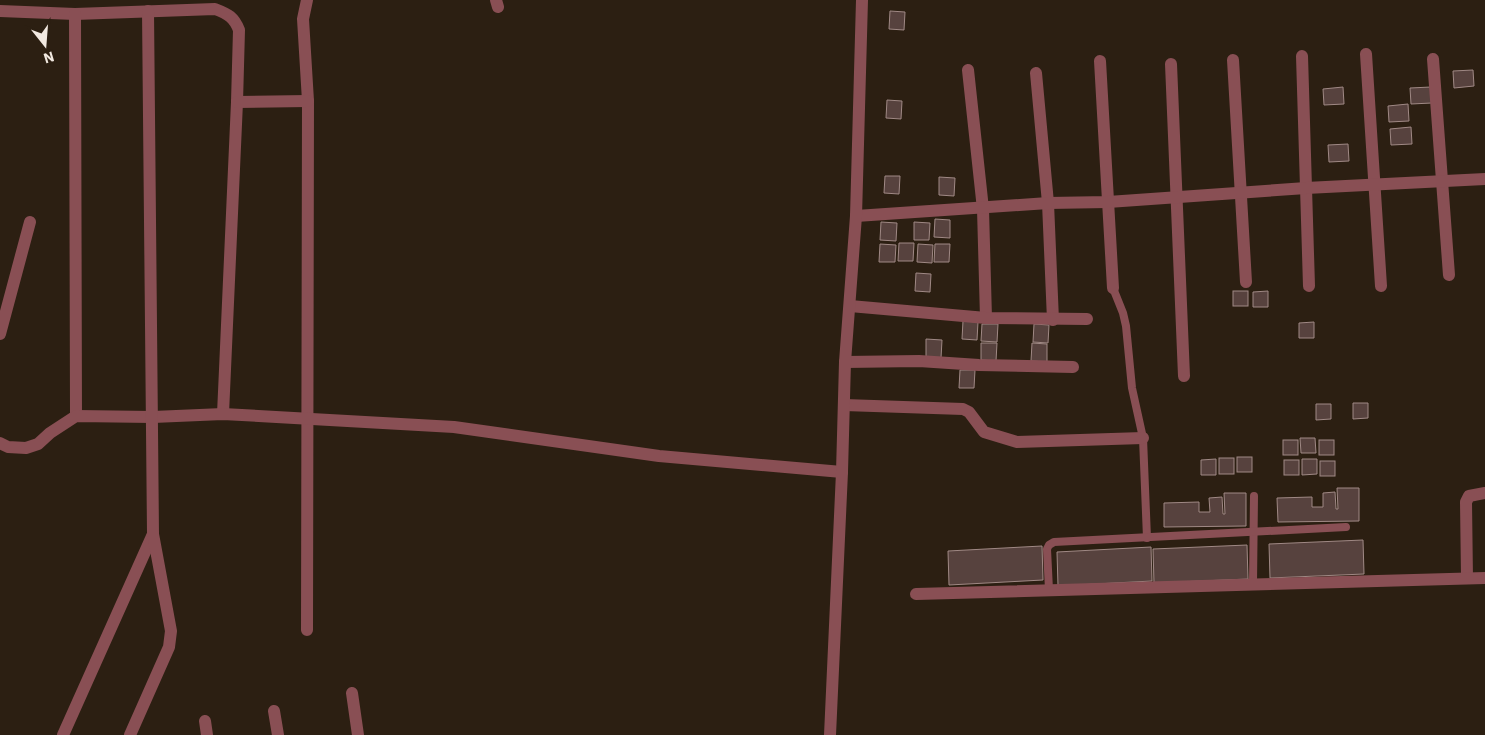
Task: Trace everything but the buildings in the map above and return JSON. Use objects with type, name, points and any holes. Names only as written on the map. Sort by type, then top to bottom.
[{"type":"street","points":[[307,0],[303,19],[308,101],[307,630]]},
{"type":"street","points":[[830,735],[845,362],[856,216],[862,0]]},
{"type":"street","points":[[0,11],[75,14],[215,9],[228,14],[235,21],[238,30],[237,102],[223,414]]},
{"type":"street","points":[[130,735],[169,647],[171,631],[152,534],[148,11]]},
{"type":"street","points":[[75,14],[76,416]]},
{"type":"street","points":[[1366,54],[1381,286]]},
{"type":"street","points":[[1302,56],[1309,286]]},
{"type":"street","points":[[1433,59],[1449,276]]},
{"type":"street","points":[[1233,60],[1246,282]]},
{"type":"street","points":[[1100,61],[1113,288]]},
{"type":"street","points":[[1171,64],[1184,376]]},
{"type":"street","points":[[968,70],[983,208],[986,318]]},
{"type":"street","points":[[1036,73],[1048,203],[1053,320]]},
{"type":"street","points":[[237,102],[308,101]]},
{"type":"street","points":[[856,216],[1048,203],[1108,202],[1306,188],[1485,179]]},
{"type":"street","points":[[0,334],[30,222]]},
{"type":"street","points":[[850,306],[986,318],[1087,319]]},
{"type":"street","points":[[845,362],[919,361],[979,365],[1073,367]]},
{"type":"street","points":[[844,405],[963,409],[969,412],[984,432],[1018,442],[1143,438]]},
{"type":"street","points":[[0,443],[8,447],[26,448],[38,444],[50,433],[76,416],[152,417],[223,414],[454,427],[659,456],[842,472]]},
{"type":"street","points":[[1467,578],[1466,502],[1469,496],[1485,493]]},
{"type":"street","points":[[63,735],[152,534]]},
{"type":"street","points":[[916,594],[1485,578]]},
{"type":"street","points":[[352,693],[358,735]]},
{"type":"street","points":[[274,711],[278,735]]},
{"type":"street","points":[[205,721],[207,735]]},
{"type":"lane","points":[[1113,288],[1126,326],[1132,388],[1143,438],[1147,538]]},
{"type":"lane","points":[[1253,584],[1254,496]]},
{"type":"lane","points":[[1048,590],[1047,549],[1054,542],[1346,527]]}]
